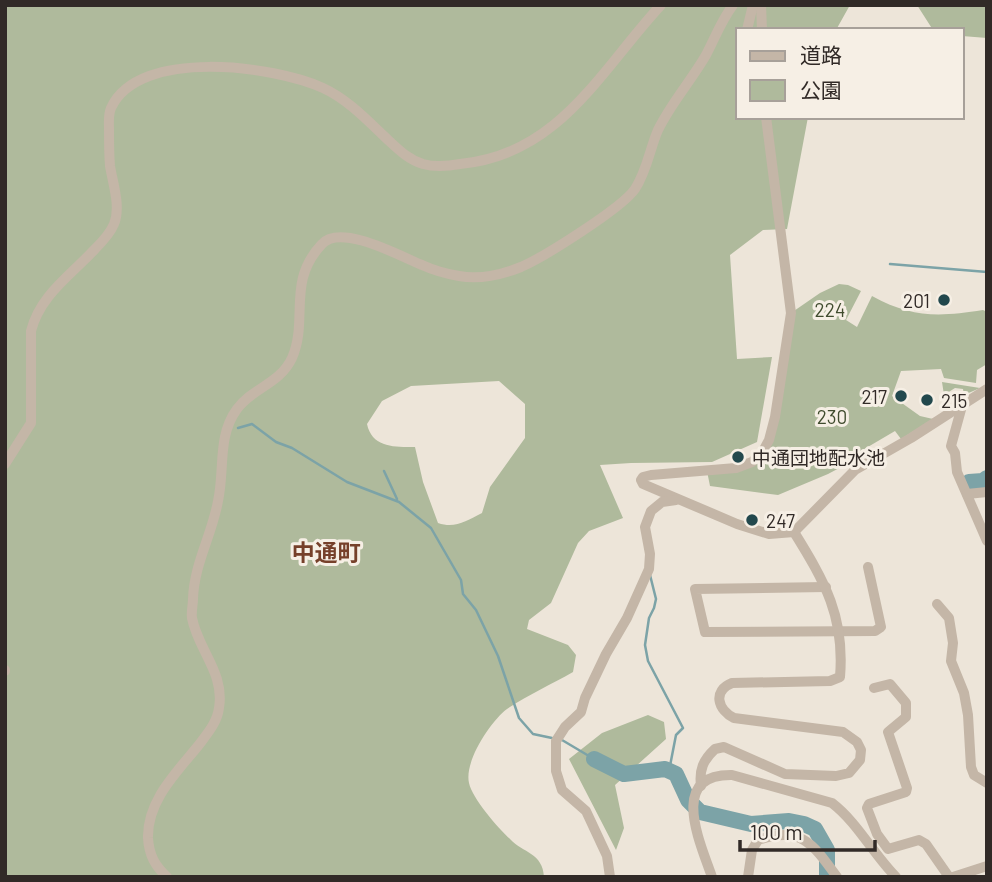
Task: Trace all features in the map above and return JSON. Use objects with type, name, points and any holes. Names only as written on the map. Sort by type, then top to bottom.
[{"type":"street","points":[[5,464],[32,423],[34,321],[44,301],[62,279],[82,264],[108,236],[115,222],[109,114],[120,96],[135,85],[158,74],[189,67],[232,67],[308,82],[349,104],[394,147],[411,159],[426,165],[463,164],[511,152],[538,138],[560,122],[585,97],[661,5]]},
{"type":"street","points":[[167,877],[153,860],[149,850],[150,816],[156,801],[174,775],[212,729],[219,710],[220,688],[192,618],[193,583],[219,497],[223,445],[233,413],[239,405],[278,377],[293,355],[297,339],[299,290],[308,264],[329,238],[346,238],[375,244],[421,265],[459,276],[482,278],[543,256],[634,191],[667,110],[705,56],[722,20],[733,5]]},
{"type":"street","points":[[747,28],[753,5]]},
{"type":"street","points":[[761,5],[762,28]]},
{"type":"street","points":[[766,119],[790,313],[775,417],[768,440],[762,453],[752,462],[736,468],[651,475],[641,480],[648,488],[769,534],[794,532],[855,470],[912,440],[934,421],[950,422],[966,410],[985,389]]},
{"type":"street","points":[[950,422],[966,410]]},
{"type":"street","points":[[950,422],[951,446],[957,472],[987,541]]},
{"type":"street","points":[[967,494],[987,492]]},
{"type":"street","points":[[610,877],[607,856],[586,811],[562,790],[556,771],[556,741],[565,727],[582,712],[585,698],[649,569],[650,554],[645,527],[651,510],[662,502],[679,499]]},
{"type":"street","points":[[701,786],[700,770],[703,763],[715,749],[724,747],[785,774],[849,774],[860,760],[861,750],[857,742],[843,732],[734,718],[725,714],[719,702],[724,686],[732,683],[830,681],[840,677],[841,633],[826,587],[794,532]]},
{"type":"street","points":[[826,587],[695,589],[705,632],[874,631],[881,627],[868,567]]},
{"type":"street","points":[[937,604],[949,618],[953,643],[951,661],[964,693],[968,715],[971,767],[974,775],[987,783]]},
{"type":"street","points":[[874,688],[890,684],[906,703],[906,717],[888,732],[907,788],[906,792],[869,804],[867,808],[877,835],[888,849],[919,840],[926,844],[951,877],[987,866]]},
{"type":"street","points":[[712,877],[692,810],[693,797],[712,777],[732,775],[832,803],[844,812],[878,859],[895,877]]},
{"type":"street","points":[[748,877],[752,850],[758,840],[777,833],[801,836],[816,848],[837,877]]},
{"type":"green space","points":[[5,5],[850,5],[837,28],[736,28],[736,119],[808,119],[787,229],[763,230],[730,255],[737,359],[772,357],[757,442],[712,462],[600,465],[623,518],[589,531],[578,543],[551,603],[529,620],[527,629],[568,645],[576,655],[573,672],[507,709],[480,742],[471,764],[469,783],[475,797],[515,844],[536,858],[543,869],[544,877],[5,877]],"holes":[[[499,381],[525,404],[525,438],[490,487],[482,513],[455,525],[444,525],[438,523],[423,482],[415,447],[392,446],[379,442],[367,424],[382,401],[411,386]]]},
{"type":"green space","points":[[917,5],[987,5],[987,38],[964,36],[964,28],[932,28]]},
{"type":"green space","points":[[839,284],[861,291],[846,320],[857,327],[872,296],[900,308],[926,314],[983,310],[987,312],[987,364],[977,370],[976,383],[944,378],[941,369],[901,371],[892,396],[920,416],[933,419],[901,439],[895,431],[861,451],[862,456],[778,495],[710,486],[707,471],[752,462],[769,440],[791,313],[820,293]]},
{"type":"green space","points":[[942,382],[980,388],[964,395],[963,389],[955,388],[944,395]]},
{"type":"green space","points":[[648,715],[664,722],[666,739],[615,785],[624,828],[616,850],[569,759],[602,733]]},
{"type":"waterway","points":[[890,264],[987,272]]},
{"type":"waterway","points":[[238,428],[252,424],[276,442],[292,448],[347,482],[399,502],[431,528],[461,580],[463,594],[476,610],[498,656],[519,718],[533,734],[552,738]]},
{"type":"waterway","points":[[384,471],[397,499]]},
{"type":"waterway","points":[[969,482],[987,478]]},
{"type":"waterway","points":[[650,575],[656,599],[649,618],[645,645],[648,661],[683,728],[676,735],[669,771]]},
{"type":"waterway","points":[[562,740],[594,759]]},
{"type":"waterway","points":[[594,759],[624,774],[665,769],[676,774],[688,800],[700,812],[751,824],[789,821],[815,829],[827,850],[827,877]]},
{"type":"place","name":"201","points":[[944,300]]},
{"type":"place","name":"217","points":[[901,396]]},
{"type":"place","name":"215","points":[[927,400]]},
{"type":"place","name":"中通団地配水池","points":[[738,457]]},
{"type":"place","name":"247","points":[[752,520]]},
{"type":"district","name":"中通町","points":[[326,552]]},
{"type":"park label","name":"224","points":[[830,309]]},
{"type":"park label","name":"230","points":[[832,416]]}]
